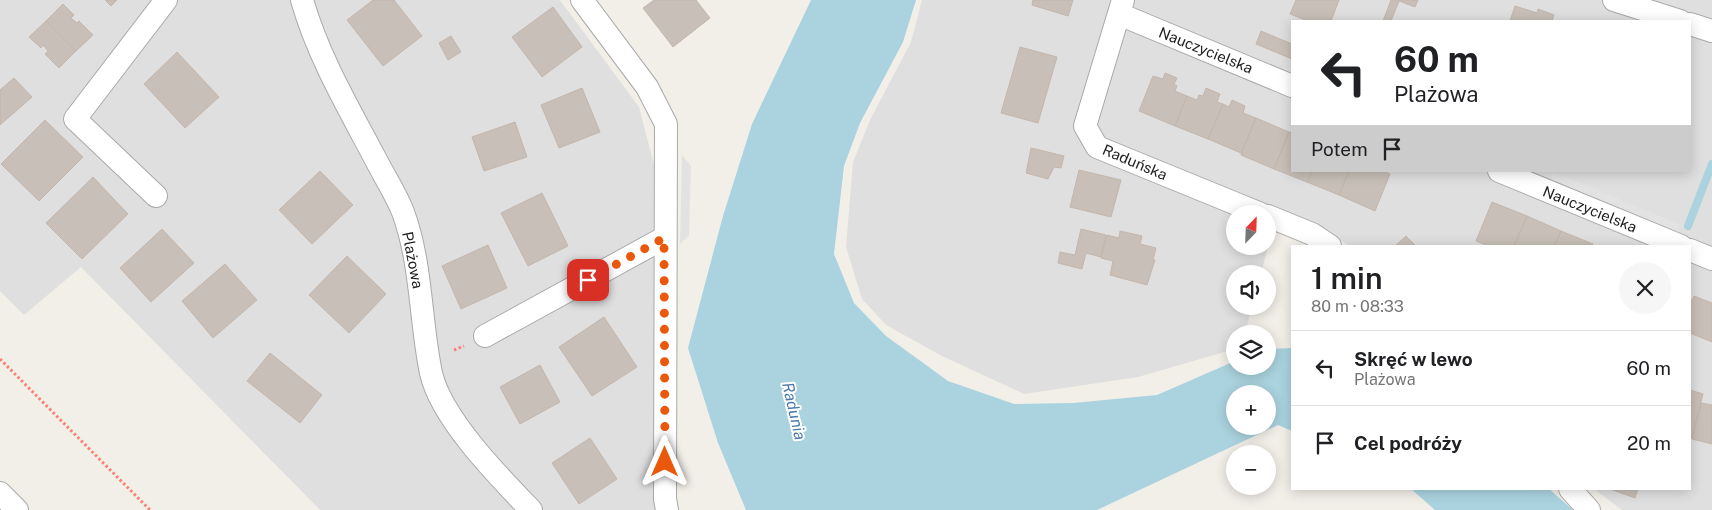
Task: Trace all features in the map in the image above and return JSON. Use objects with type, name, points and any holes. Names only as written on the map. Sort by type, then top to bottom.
[{"type":"street","points":[[156,196],[75,118],[166,0]]},
{"type":"street","name":"Plażowa","points":[[302,0],[309,25],[327,66],[402,211],[413,245],[431,374],[446,408],[475,448],[531,510]]},
{"type":"street","points":[[582,0],[647,87],[666,124],[664,238],[665,499],[667,510]]},
{"type":"street","points":[[1614,0],[1677,20]]},
{"type":"street","name":"Nauczycielska","points":[[1121,7],[1291,86]]},
{"type":"street","name":"Raduńska","points":[[1121,7],[1085,126],[1097,147],[1240,205]]},
{"type":"street","points":[[1691,24],[1712,31]]},
{"type":"street","name":"Nauczycielska","points":[[1501,172],[1679,245]]},
{"type":"street","points":[[1276,219],[1312,234],[1328,245]]},
{"type":"street","points":[[484,336],[664,238]]},
{"type":"street","points":[[1571,490],[1589,510]]},
{"type":"street","points":[[0,493],[17,510]]},
{"type":"path","points":[[0,358],[150,510]]},
{"type":"shaded area","points":[[0,0],[560,0],[639,107],[659,184],[664,510],[320,510],[81,267],[24,315],[0,291]]},
{"type":"shaded area","points":[[922,0],[1712,0],[1712,510],[1622,510],[1595,490],[1691,490],[1691,245],[1348,245],[1323,230],[1277,211],[1276,215],[1276,205],[1226,205],[1226,255],[1266,255],[1263,265],[1226,265],[1226,315],[1250,315],[1247,325],[1226,325],[1226,352],[1138,377],[1024,394],[940,355],[886,325],[862,299],[846,247],[853,162],[870,120],[911,42]]},
{"type":"shaded area","points":[[682,155],[691,166],[689,235],[680,244]]},
{"type":"shaded area","points":[[1553,172],[1682,225],[1677,236],[1548,183]]},
{"type":"water","name":"Radunia","points":[[811,0],[916,0],[903,42],[860,123],[844,166],[834,254],[854,303],[886,336],[948,381],[1014,404],[1073,403],[1157,395],[1226,365],[1226,375],[1276,375],[1276,349],[1291,348],[1291,431],[1276,426],[1276,385],[1226,385],[1226,435],[1257,435],[1235,445],[1226,445],[1226,449],[1097,510],[746,510],[718,443],[688,348],[723,216],[752,124]]},
{"type":"water","points":[[1412,490],[1550,490],[1573,510],[1435,510]]},
{"type":"building","points":[[105,0],[117,0],[111,6]]},
{"type":"building","points":[[373,0],[394,0],[422,36],[383,66],[347,20]]},
{"type":"building","points":[[654,0],[696,0],[710,18],[673,47],[643,8]]},
{"type":"building","points":[[1033,0],[1073,0],[1068,16],[1032,5]]},
{"type":"building","points":[[1296,0],[1339,0],[1331,20],[1305,20],[1290,14]]},
{"type":"building","points":[[1391,0],[1418,0],[1415,7],[1399,1],[1391,20],[1383,20]]},
{"type":"building","points":[[63,4],[74,15],[71,18],[77,23],[79,21],[93,35],[76,51],[46,21]]},
{"type":"building","points":[[1515,6],[1537,13],[1538,9],[1554,15],[1552,20],[1510,20]]},
{"type":"building","points":[[553,7],[582,47],[542,77],[512,37]]},
{"type":"building","points":[[46,21],[76,51],[59,68],[45,54],[48,51],[43,45],[41,48],[29,37]]},
{"type":"building","points":[[1261,31],[1291,44],[1291,59],[1256,44]]},
{"type":"building","points":[[451,36],[461,52],[448,60],[439,43]]},
{"type":"building","points":[[1020,47],[1057,57],[1038,123],[1001,113]]},
{"type":"building","points":[[177,52],[219,97],[185,128],[144,84]]},
{"type":"building","points":[[1165,73],[1177,78],[1174,84],[1177,86],[1175,91],[1187,96],[1175,126],[1139,111],[1153,76],[1163,79]]},
{"type":"building","points":[[14,78],[32,97],[0,125],[0,90]]},
{"type":"building","points":[[582,88],[600,132],[559,148],[541,105]]},
{"type":"building","points":[[1206,88],[1220,94],[1217,102],[1223,104],[1208,139],[1175,126],[1187,96],[1197,100],[1199,95],[1203,96]]},
{"type":"building","points":[[1232,100],[1245,106],[1243,113],[1256,118],[1241,153],[1208,139],[1223,104],[1229,107]]},
{"type":"building","points":[[1256,118],[1289,132],[1274,169],[1241,155]]},
{"type":"building","points":[[45,120],[83,157],[39,201],[1,164]]},
{"type":"building","points":[[515,122],[527,157],[484,171],[472,137]]},
{"type":"building","points":[[1289,132],[1291,133],[1291,172],[1312,172],[1307,182],[1274,169]]},
{"type":"building","points":[[1031,148],[1064,156],[1061,168],[1054,167],[1048,179],[1026,173]]},
{"type":"building","points":[[1079,170],[1121,180],[1111,217],[1070,207]]},
{"type":"building","points":[[320,171],[353,205],[312,244],[279,210]]},
{"type":"building","points":[[1312,172],[1349,172],[1339,195],[1307,182]]},
{"type":"building","points":[[1349,172],[1385,172],[1390,174],[1375,211],[1339,195]]},
{"type":"building","points":[[93,177],[128,214],[82,259],[46,223]]},
{"type":"building","points":[[542,193],[568,246],[528,266],[501,213]]},
{"type":"building","points":[[1492,202],[1527,216],[1514,245],[1486,245],[1476,241]]},
{"type":"building","points":[[1527,216],[1561,231],[1554,245],[1514,245]]},
{"type":"building","points":[[162,229],[194,263],[151,302],[120,268]]},
{"type":"building","points":[[1081,229],[1106,235],[1101,257],[1086,253],[1082,269],[1058,263],[1060,252],[1075,255]]},
{"type":"building","points":[[1120,231],[1142,236],[1140,244],[1156,248],[1153,260],[1155,260],[1147,285],[1110,275],[1113,261],[1101,258],[1107,235],[1119,238]]},
{"type":"building","points":[[1561,231],[1593,244],[1592,245],[1554,245]]},
{"type":"building","points":[[1406,236],[1415,245],[1396,245]]},
{"type":"building","points":[[488,245],[507,288],[461,309],[442,266]]},
{"type":"building","points":[[347,256],[386,294],[349,333],[309,295]]},
{"type":"building","points":[[225,264],[257,300],[213,338],[182,301]]},
{"type":"building","points":[[1694,296],[1712,303],[1712,342],[1691,333],[1691,302]]},
{"type":"building","points":[[604,317],[637,367],[592,396],[559,347]]},
{"type":"building","points":[[270,353],[322,395],[300,423],[247,381]]},
{"type":"building","points":[[540,365],[560,402],[520,424],[500,387]]},
{"type":"building","points":[[1691,390],[1703,394],[1691,439]]},
{"type":"building","points":[[1701,403],[1712,405],[1712,444],[1692,439]]},
{"type":"building","points":[[590,438],[617,479],[579,504],[552,463]]},
{"type":"building","points":[[1613,490],[1638,490],[1635,498]]},
{"type":"waterway","points":[[1688,226],[1712,164]]},
{"type":"route","points":[[588,280],[664,238],[665,462]]}]
